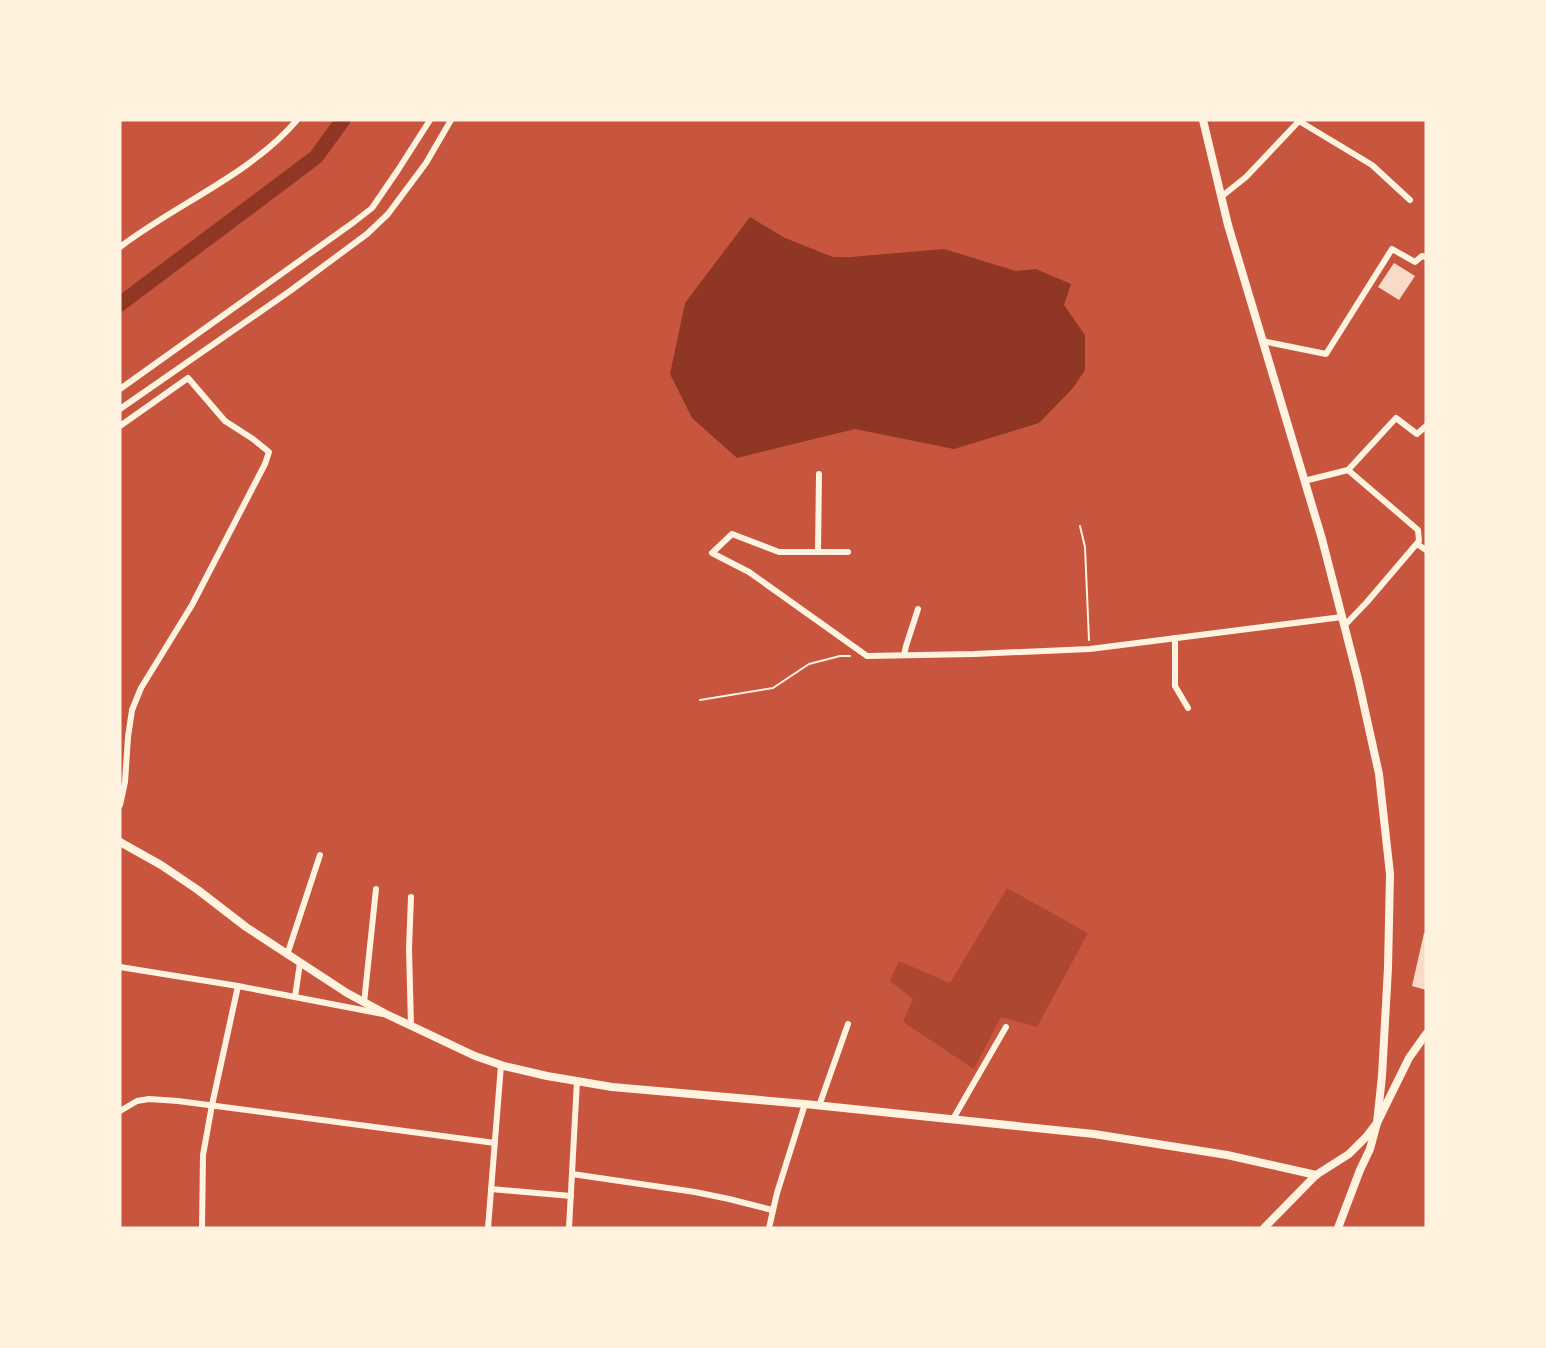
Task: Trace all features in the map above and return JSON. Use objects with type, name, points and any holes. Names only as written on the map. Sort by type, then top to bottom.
[{"type":"main road","points":[[1203,120],[1228,225],[1322,539],[1358,679],[1379,774],[1390,874],[1388,968],[1377,1123],[1349,1154],[1316,1175],[1264,1228]]},
{"type":"street","points":[[120,247],[247,164],[286,133],[297,120]]},
{"type":"street","points":[[120,389],[372,207],[430,120]]},
{"type":"street","points":[[120,409],[367,234],[388,214],[426,163],[451,120]]},
{"type":"street","points":[[1221,197],[1246,177],[1299,121],[1372,165],[1410,200]]},
{"type":"street","points":[[1262,341],[1326,354],[1392,249],[1415,262],[1422,256],[1426,257]]},
{"type":"street","points":[[120,426],[188,378],[225,421],[253,439],[269,453],[192,605],[141,688],[132,710],[125,782],[120,805]]},
{"type":"street","points":[[1304,481],[1348,470],[1396,418],[1417,434],[1426,426]]},
{"type":"street","points":[[848,552],[779,552],[732,534],[712,553],[749,572],[867,656],[1090,649],[1343,621],[1367,602],[1419,541],[1418,530],[1348,470]]},
{"type":"street","points":[[818,552],[819,474]]},
{"type":"street","points":[[1417,543],[1426,550]]},
{"type":"street","points":[[904,655],[918,609]]},
{"type":"street","points":[[1175,638],[1175,687],[1188,708]]},
{"type":"street","points":[[120,842],[198,890],[287,955],[364,1003],[475,1056],[501,1065],[547,1076],[612,1087],[805,1104],[1094,1134],[1227,1155],[1316,1175]]},
{"type":"street","points":[[287,955],[320,855]]},
{"type":"street","points":[[364,1003],[376,888]]},
{"type":"street","points":[[411,897],[411,1026]]},
{"type":"street","points":[[295,997],[300,963]]},
{"type":"street","points":[[120,967],[238,986],[386,1014]]},
{"type":"street","points":[[202,1228],[203,1155],[238,986]]},
{"type":"street","points":[[819,1106],[848,1024]]},
{"type":"street","points":[[953,1119],[1006,1028]]},
{"type":"street","points":[[1338,1228],[1370,1149],[1377,1123],[1409,1058],[1426,1034]]},
{"type":"street","points":[[488,1228],[501,1065]]},
{"type":"street","points":[[569,1228],[577,1081]]},
{"type":"street","points":[[120,1111],[137,1101],[149,1099],[212,1105],[495,1143]]},
{"type":"street","points":[[769,1228],[789,1150],[805,1104]]},
{"type":"street","points":[[572,1174],[695,1192],[772,1210]]},
{"type":"street","points":[[491,1189],[571,1196]]},
{"type":"path","points":[[1080,526],[1085,547],[1090,649]]},
{"type":"path","points":[[700,700],[772,688],[809,664],[840,656],[867,656]]},
{"type":"shaded area","points":[[750,217],[785,238],[833,257],[944,249],[1016,271],[1036,269],[1071,284],[1064,305],[1085,335],[1085,370],[1073,388],[1039,423],[954,449],[855,429],[737,458],[692,418],[670,374],[685,303]]},
{"type":"shaded area","points":[[1007,888],[1088,933],[1037,1027],[1001,1017],[974,1069],[903,1022],[913,999],[890,981],[899,961],[950,983]]},
{"type":"building","points":[[1394,263],[1415,276],[1399,300],[1378,287]]},
{"type":"building","points":[[1424,933],[1426,933],[1426,990],[1412,986]]},
{"type":"waterway","points":[[120,304],[316,157],[343,120]]}]
